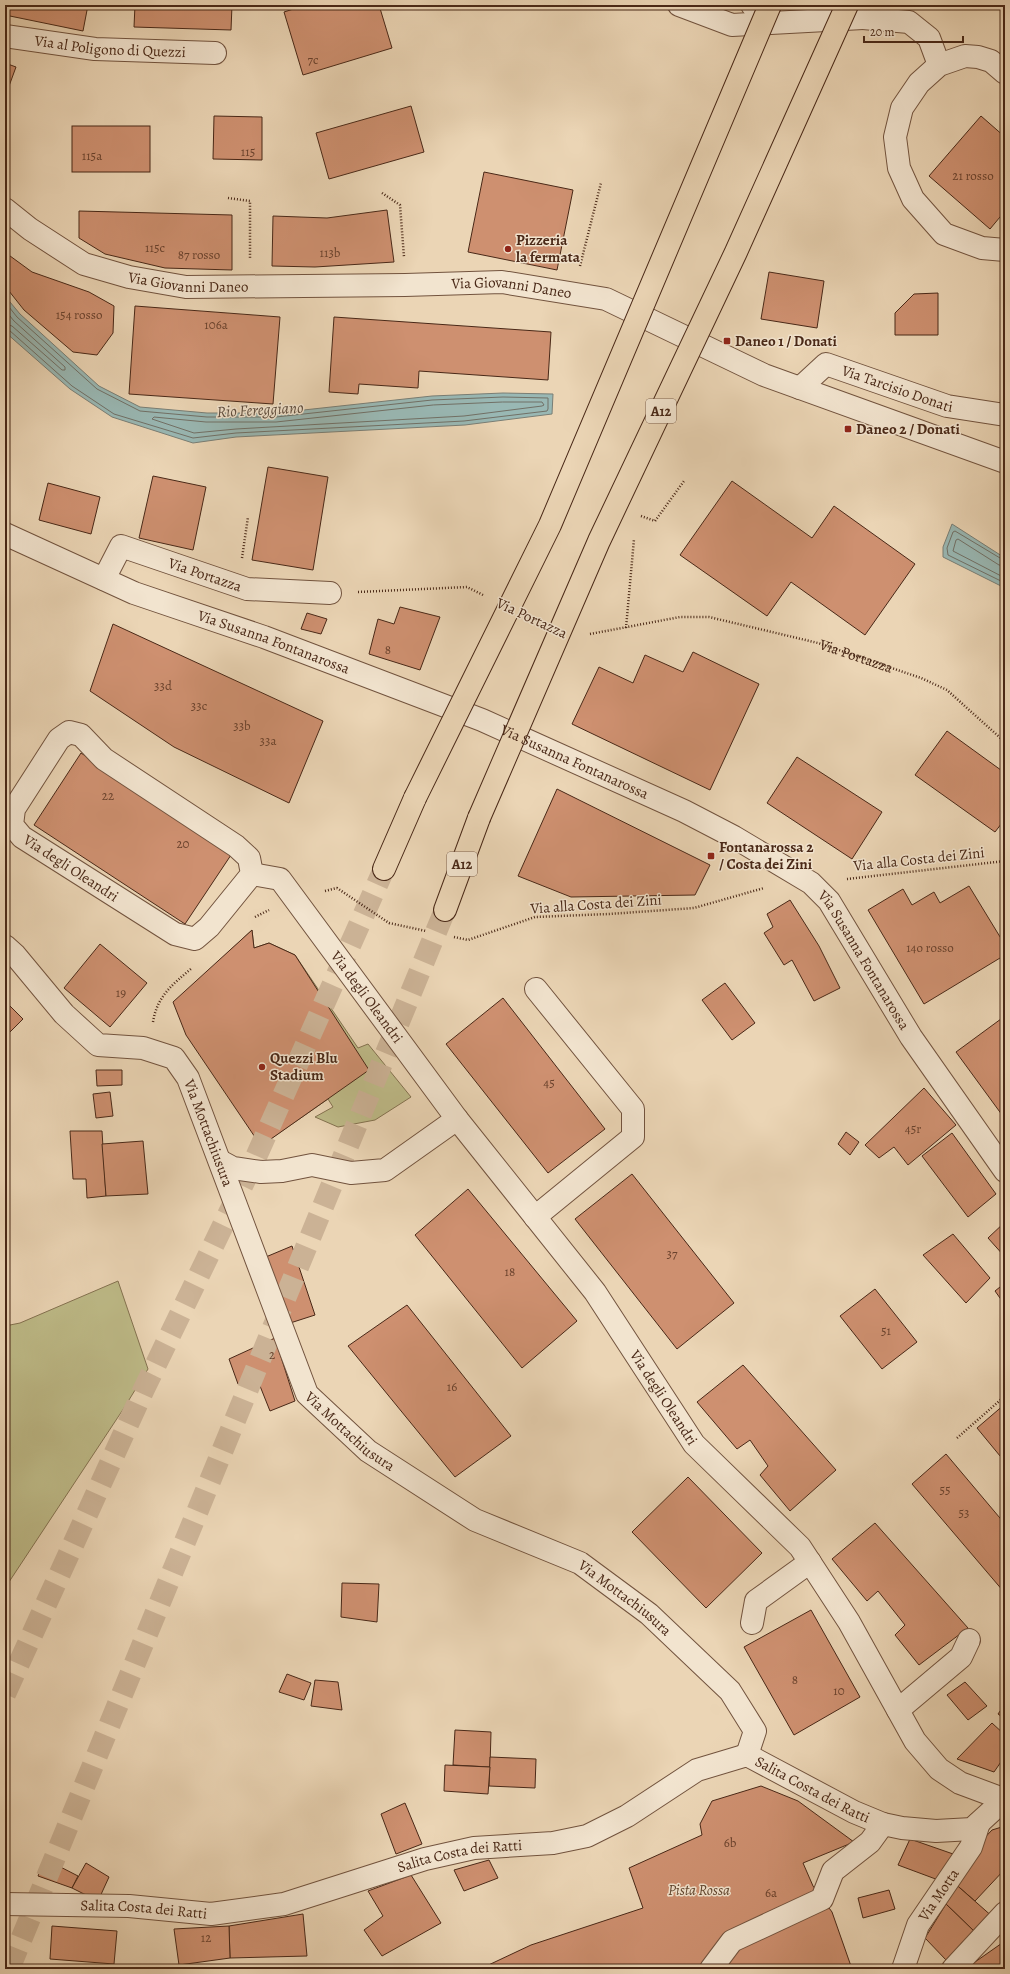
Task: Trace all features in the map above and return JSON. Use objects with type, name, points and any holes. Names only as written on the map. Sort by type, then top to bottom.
[{"type":"highway","name":"A12","points":[[445,910],[479,818],[599,541],[852,9]]},
{"type":"highway","points":[[384,868],[415,798],[550,525],[768,14]]},
{"type":"street","points":[[679,5],[732,25],[768,14],[852,9],[909,22],[929,38],[939,65]]},
{"type":"street","points":[[752,5],[768,14]]},
{"type":"street","name":"Via al Poligono di Quezzi","points":[[5,36],[95,49],[216,54]]},
{"type":"street","points":[[1005,73],[991,61],[978,57],[965,56],[939,65],[919,83],[902,108],[895,137],[899,168],[913,199],[944,234],[982,248],[1005,250]]},
{"type":"street","name":"Via Giovanni Daneo","points":[[5,209],[30,229],[84,264],[129,277],[186,287],[406,285],[502,282],[606,299],[764,375],[1005,462]]},
{"type":"street","name":"Via Tarcisio Donati","points":[[800,388],[826,364],[947,406],[1005,415]]},
{"type":"street","name":"Via Susanna Fontanarossa","points":[[5,534],[134,593],[264,637],[482,720],[684,811],[734,837],[811,883],[829,901],[911,1037],[1005,1171]]},
{"type":"street","name":"Via Portazza","points":[[104,579],[121,546],[247,589],[330,593]]},
{"type":"street","name":"Via degli Oleandri","points":[[69,732],[81,735],[104,758],[236,846],[249,858],[252,874],[209,927],[195,939],[175,934],[22,837],[12,825],[14,809],[59,739],[69,732]]},
{"type":"street","name":"Via degli Oleandri","points":[[252,874],[280,879],[457,1119],[595,1292],[694,1444],[800,1547],[849,1622],[915,1741],[939,1769],[960,1783],[1004,1799]]},
{"type":"street","points":[[5,946],[15,955],[64,1014],[98,1045],[143,1048],[174,1058]]},
{"type":"street","points":[[535,1217],[633,1137],[633,1109],[536,989]]},
{"type":"street","name":"Via Mottachiusura","points":[[174,1058],[188,1078],[307,1394],[368,1451],[476,1520],[580,1563],[649,1614],[730,1691],[755,1731],[747,1755]]},
{"type":"street","points":[[220,1161],[233,1168],[261,1172],[282,1171],[312,1165],[351,1173],[385,1170],[457,1119]]},
{"type":"street","points":[[752,1623],[756,1600],[810,1562]]},
{"type":"street","points":[[898,1710],[961,1657],[969,1640]]},
{"type":"street","name":"Salita Costa dei Ratti","points":[[5,1904],[129,1906],[211,1914],[284,1904],[425,1859],[474,1848],[553,1843],[587,1836],[627,1816],[697,1770],[747,1755],[854,1812],[883,1824],[902,1828],[936,1831],[972,1830],[1004,1799]]},
{"type":"street","name":"Via Motta","points":[[903,1969],[918,1925],[971,1847],[979,1823]]},
{"type":"street","name":"Salita Costa dei Ratti","points":[[711,1969],[732,1941],[822,1899],[833,1871],[870,1842],[883,1824]]},
{"type":"street","points":[[953,1969],[1005,1913]]},
{"type":"path","points":[[601,183],[580,268],[606,299]]},
{"type":"path","points":[[382,193],[400,205],[406,285]]},
{"type":"path","points":[[228,198],[250,201],[251,286]]},
{"type":"path","points":[[636,514],[655,521],[684,481]]},
{"type":"path","points":[[242,563],[248,517]]},
{"type":"path","points":[[626,628],[634,537]]},
{"type":"path","name":"Via Portazza","points":[[330,593],[467,587],[488,597]]},
{"type":"path","name":"Via Portazza","points":[[587,634],[626,628],[680,616],[709,617],[818,643],[921,678],[947,690],[1005,742]]},
{"type":"path","name":"Via alla Costa dei Zini","points":[[811,883],[1005,861]]},
{"type":"path","name":"Via alla Costa dei Zini","points":[[446,936],[468,940],[535,917],[694,908],[764,888],[770,884]]},
{"type":"path","points":[[319,893],[337,888],[389,922],[432,932]]},
{"type":"path","points":[[251,920],[274,907]]},
{"type":"path","points":[[174,1058],[153,1023],[155,1008],[167,990],[195,965]]},
{"type":"path","points":[[956,1438],[1005,1396]]},
{"type":"shaded area","points":[[252,930],[254,948],[269,943],[295,955],[358,1048],[368,1044],[411,1097],[375,1120],[338,1127],[315,1117],[333,1107],[328,1099],[266,1142],[196,1035],[224,956]]},
{"type":"shaded area","points":[[118,1281],[148,1369],[124,1408],[5,1588],[5,1326],[20,1323]]},
{"type":"water","name":"Rio Fereggiano","points":[[5,296],[20,314],[99,386],[140,407],[207,413],[276,413],[432,396],[503,393],[553,394],[552,414],[465,425],[236,437],[193,443],[112,417],[70,389],[5,332]]},
{"type":"water","points":[[952,524],[1005,558],[1005,588],[943,557],[943,547]]},
{"type":"building","points":[[5,5],[88,5],[83,31],[5,15]]},
{"type":"building","points":[[135,5],[232,5],[231,30],[134,27]]},
{"type":"building","points":[[306,5],[379,5],[392,48],[303,75],[284,12]]},
{"type":"building","points":[[5,63],[16,67],[5,97]]},
{"type":"building","points":[[411,106],[424,152],[329,179],[316,133]]},
{"type":"building","points":[[214,116],[262,117],[262,160],[213,159]]},
{"type":"building","points":[[981,116],[1005,137],[1005,211],[990,229],[929,176]]},
{"type":"building","points":[[72,126],[150,126],[150,172],[72,172]]},
{"type":"building","points":[[484,172],[573,190],[557,270],[468,252]]},
{"type":"building","points":[[387,210],[394,262],[315,267],[272,266],[273,216],[327,218]]},
{"type":"building","points":[[79,211],[232,215],[232,270],[165,268],[105,254],[79,238]]},
{"type":"building","points":[[6,253],[32,272],[89,292],[114,306],[113,333],[97,355],[73,352],[24,310],[5,286]]},
{"type":"building","points":[[769,272],[824,281],[817,328],[761,319]]},
{"type":"building","points":[[938,293],[938,335],[895,335],[895,313],[914,294]]},
{"type":"building","points":[[135,306],[280,317],[273,404],[129,394]]},
{"type":"building","points":[[334,317],[551,332],[548,380],[419,371],[418,388],[359,384],[358,394],[329,392]]},
{"type":"building","points":[[268,467],[328,477],[313,570],[252,560]]},
{"type":"building","points":[[153,476],[206,487],[193,550],[139,538]]},
{"type":"building","points":[[732,481],[812,538],[834,506],[915,564],[865,635],[791,582],[767,616],[680,555]]},
{"type":"building","points":[[48,483],[100,497],[91,534],[39,520]]},
{"type":"building","points":[[400,607],[440,617],[420,670],[369,654],[378,619],[394,624]]},
{"type":"building","points":[[307,613],[327,619],[321,634],[301,629]]},
{"type":"building","points":[[113,624],[323,721],[289,803],[174,747],[90,691]]},
{"type":"building","points":[[693,652],[759,684],[710,790],[572,724],[599,667],[633,683],[645,655],[683,672]]},
{"type":"building","points":[[947,731],[1005,773],[1005,819],[995,832],[915,775]]},
{"type":"building","points":[[81,753],[233,852],[185,924],[34,825]]},
{"type":"building","points":[[797,757],[882,812],[852,859],[767,803]]},
{"type":"building","points":[[557,789],[710,865],[695,895],[571,897],[518,876]]},
{"type":"building","points":[[969,886],[1005,945],[1005,955],[924,1004],[868,910],[903,889],[912,905],[934,892],[940,903]]},
{"type":"building","points":[[790,900],[819,946],[840,988],[814,1001],[792,960],[784,965],[764,933],[773,927],[767,914]]},
{"type":"building","points":[[252,930],[254,948],[269,943],[295,955],[369,1070],[261,1146],[186,1035],[173,1002]]},
{"type":"building","points":[[100,944],[147,983],[110,1027],[64,988]]},
{"type":"building","points":[[725,983],[755,1023],[732,1040],[702,1000]]},
{"type":"building","points":[[503,998],[605,1129],[548,1173],[446,1044]]},
{"type":"building","points":[[5,1001],[23,1019],[5,1037]]},
{"type":"building","points":[[1005,1016],[1005,1119],[956,1052]]},
{"type":"building","points":[[96,1070],[122,1070],[122,1085],[97,1086]]},
{"type":"building","points":[[924,1088],[956,1125],[908,1165],[894,1147],[879,1158],[865,1145]]},
{"type":"building","points":[[110,1092],[113,1116],[96,1118],[93,1094]]},
{"type":"building","points":[[70,1131],[102,1131],[106,1196],[87,1198],[86,1179],[73,1179]]},
{"type":"building","points":[[846,1132],[859,1142],[850,1155],[838,1144]]},
{"type":"building","points":[[952,1133],[996,1194],[968,1217],[922,1156]]},
{"type":"building","points":[[143,1141],[148,1194],[106,1196],[102,1144]]},
{"type":"building","points":[[632,1174],[734,1303],[677,1349],[575,1219]]},
{"type":"building","points":[[468,1189],[577,1321],[522,1368],[415,1235]]},
{"type":"building","points":[[1005,1222],[1005,1257],[988,1238]]},
{"type":"building","points":[[953,1234],[990,1278],[966,1303],[923,1255]]},
{"type":"building","points":[[292,1246],[315,1315],[284,1325],[261,1259]]},
{"type":"building","points":[[1005,1283],[1005,1305],[995,1291]]},
{"type":"building","points":[[875,1289],[917,1342],[882,1369],[840,1316]]},
{"type":"building","points":[[407,1305],[511,1436],[455,1477],[348,1346]]},
{"type":"building","points":[[275,1338],[295,1401],[270,1411],[256,1376],[238,1384],[229,1359]]},
{"type":"building","points":[[743,1365],[836,1470],[790,1511],[760,1475],[768,1466],[750,1440],[737,1449],[697,1402]]},
{"type":"building","points":[[1005,1404],[1005,1462],[977,1428]]},
{"type":"building","points":[[946,1454],[1005,1524],[1004,1592],[912,1484]]},
{"type":"building","points":[[688,1477],[762,1553],[706,1608],[632,1532]]},
{"type":"building","points":[[875,1523],[968,1628],[919,1665],[895,1635],[905,1625],[878,1591],[867,1601],[832,1559]]},
{"type":"building","points":[[342,1583],[379,1584],[377,1622],[341,1617]]},
{"type":"building","points":[[811,1610],[860,1697],[794,1735],[744,1647]]},
{"type":"building","points":[[287,1674],[311,1683],[304,1700],[279,1692]]},
{"type":"building","points":[[315,1680],[338,1682],[342,1710],[311,1706]]},
{"type":"building","points":[[965,1682],[987,1706],[968,1720],[947,1695]]},
{"type":"building","points":[[1005,1704],[1005,1719],[998,1714]]},
{"type":"building","points":[[992,1723],[1005,1735],[1005,1756],[994,1772],[957,1759]]},
{"type":"building","points":[[455,1730],[491,1732],[490,1767],[453,1765]]},
{"type":"building","points":[[490,1757],[536,1759],[535,1788],[489,1786]]},
{"type":"building","points":[[445,1765],[490,1767],[488,1794],[444,1791]]},
{"type":"building","points":[[761,1786],[798,1801],[854,1842],[803,1863],[813,1886],[832,1912],[852,1969],[480,1969],[531,1945],[643,1908],[629,1868],[702,1835],[700,1824],[712,1801]]},
{"type":"building","points":[[405,1803],[422,1844],[396,1854],[381,1814]]},
{"type":"building","points":[[1005,1826],[1005,1869],[975,1901],[952,1881],[976,1847],[992,1830]]},
{"type":"building","points":[[910,1839],[956,1855],[941,1881],[898,1865]]},
{"type":"building","points":[[45,1859],[78,1876],[72,1888],[38,1876]]},
{"type":"building","points":[[489,1860],[498,1878],[464,1891],[454,1870]]},
{"type":"building","points":[[86,1863],[109,1877],[98,1901],[72,1888]]},
{"type":"building","points":[[411,1875],[441,1923],[382,1956],[364,1930],[383,1916],[368,1891]]},
{"type":"building","points":[[952,1881],[994,1918],[977,1934],[946,1904]]},
{"type":"building","points":[[889,1890],[895,1909],[863,1918],[858,1898]]},
{"type":"building","points":[[946,1904],[977,1934],[947,1961],[925,1938]]},
{"type":"building","points":[[303,1914],[307,1956],[230,1958],[229,1926]]},
{"type":"building","points":[[52,1926],[117,1931],[114,1964],[50,1959]]},
{"type":"building","points":[[229,1926],[230,1958],[179,1965],[174,1929]]},
{"type":"building","points":[[1005,1941],[1005,1969],[965,1969]]},
{"type":"tunnel","points":[[5,1694],[144,1389],[256,1157],[384,869]]},
{"type":"tunnel","points":[[9,1969],[445,910]]},
{"type":"place","name":"Pizzeria la fermata","points":[[508,249]]},
{"type":"place","name":"Daneo 1 / Donati","points":[[727,341]]},
{"type":"place","name":"Daneo 2 / Donati","points":[[848,429]]},
{"type":"place","name":"Fontanarossa 2 / Costa dei Zini","points":[[711,856]]},
{"type":"place","name":"Quezzi Blu Stadium","points":[[262,1067]]},
{"type":"park label","name":"Pista Rossa","points":[[699,1890]]}]
